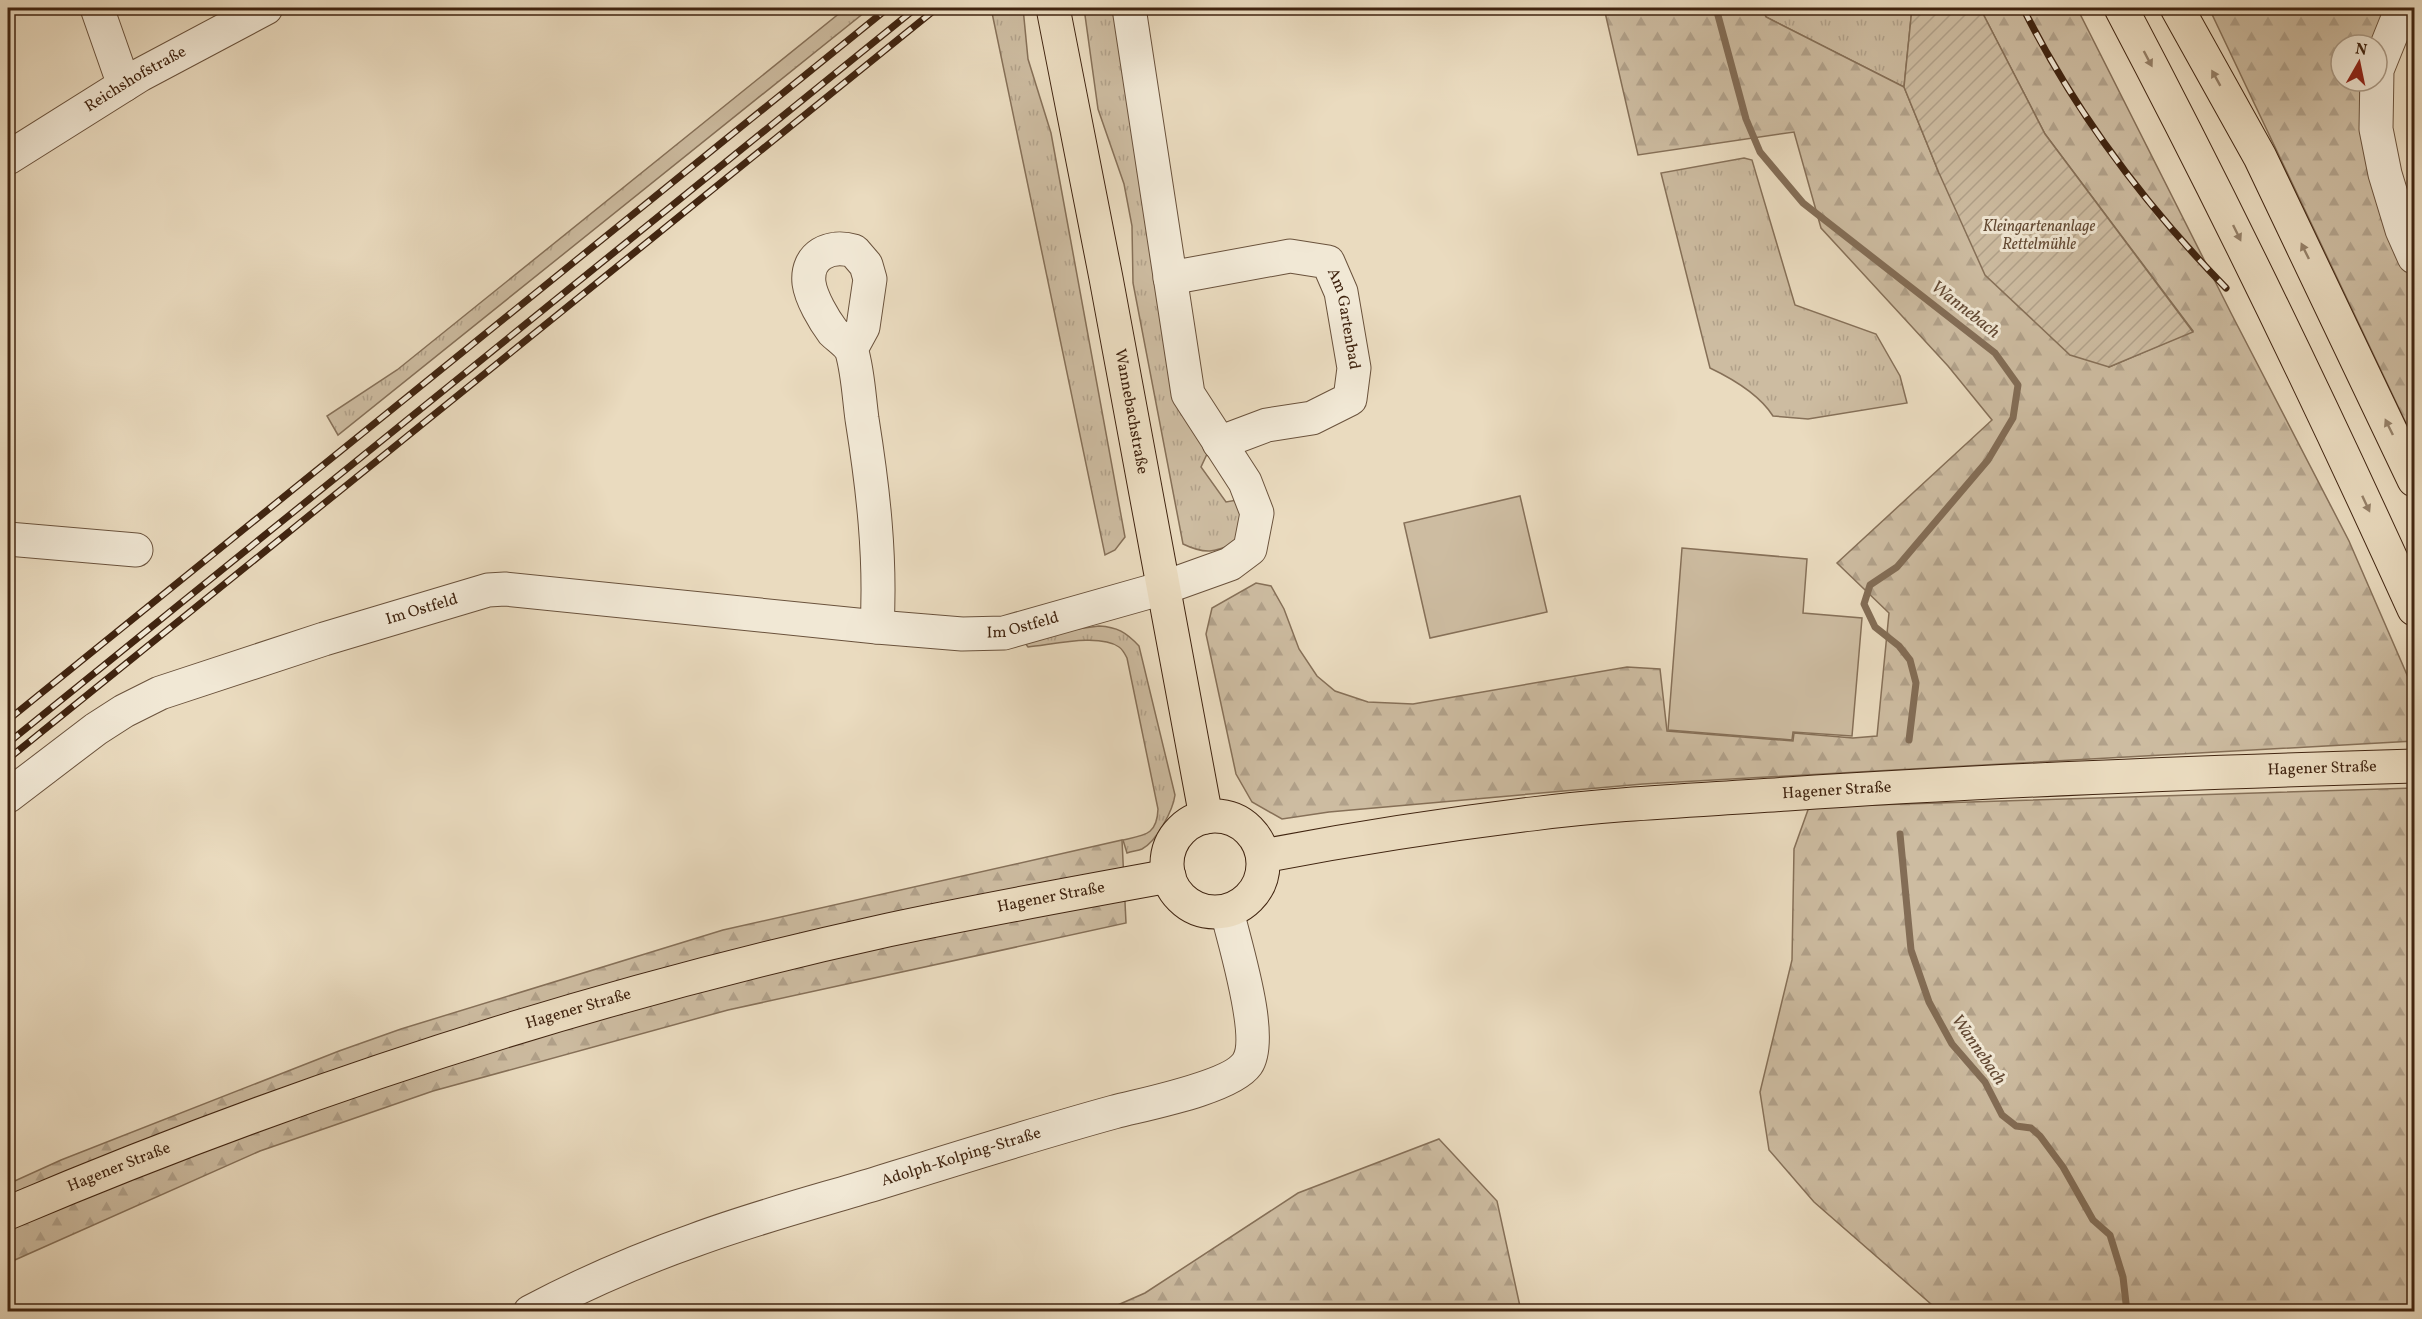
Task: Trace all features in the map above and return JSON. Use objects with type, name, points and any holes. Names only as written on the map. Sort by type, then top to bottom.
[{"type":"main road","name":"Wannebachstraße","points":[[1053,8],[1106,278],[1206,817]]},
{"type":"main road","points":[[2121,8],[2217,192],[2328,421],[2415,609]]},
{"type":"main road","points":[[2177,8],[2260,158],[2415,480]]},
{"type":"main road","name":"Hagener Straße","points":[[1263,856],[1534,814],[1621,805],[2095,776],[2415,766]]},
{"type":"main road","points":[[1206,817],[1227,818],[1245,827],[1257,840],[1263,856],[1261,877],[1251,896],[1240,905],[1227,911],[1204,910],[1184,901],[1174,889],[1169,876],[1167,860],[1171,845],[1179,832],[1191,823],[1206,817]]},
{"type":"main road","name":"Hagener Straße","points":[[8,1213],[166,1149],[345,1083],[526,1024],[717,972],[887,930],[1169,876]]},
{"type":"street","points":[[97,8],[124,85]]},
{"type":"street","name":"Reichshofstraße","points":[[8,158],[124,85],[266,8]]},
{"type":"street","points":[[1129,8],[1188,394],[1245,482],[1257,513],[1250,549],[1230,564],[1163,588]]},
{"type":"street","points":[[2402,8],[2377,70],[2376,129],[2385,174],[2402,230],[2415,256]]},
{"type":"street","name":"Am Gartenbad","points":[[1170,278],[1290,256],[1328,262],[1341,292],[1354,368],[1350,399],[1312,418],[1267,425],[1219,443]]},
{"type":"street","points":[[851,349],[877,531],[880,585],[878,627]]},
{"type":"street","points":[[8,539],[136,550]]},
{"type":"street","name":"Im Ostfeld","points":[[8,796],[96,729],[124,711],[160,693],[324,639],[488,590],[505,589],[878,627],[962,634],[998,634],[1163,588]]},
{"type":"street","name":"Adolph-Kolping-Straße","points":[[530,1311],[602,1276],[698,1238],[1044,1132],[1179,1095],[1227,1079],[1247,1064],[1251,1057],[1252,1038],[1248,996],[1227,911]]},
{"type":"green space","points":[[846,8],[870,8],[338,435],[327,416],[397,370]]},
{"type":"green space","points":[[991,8],[1023,8],[1028,59],[1051,133],[1125,537],[1115,550],[1105,555]]},
{"type":"green space","points":[[1084,8],[1117,8],[1181,401],[1207,454],[1201,467],[1226,502],[1237,500],[1242,510],[1236,543],[1216,550],[1198,550],[1183,544],[1133,283],[1132,226],[1124,184],[1098,109]]},
{"type":"green space","points":[[1604,8],[1762,8],[1766,17],[1904,87],[1939,173],[2109,367],[2193,331],[2045,134],[1980,8],[2077,8],[2349,541],[2414,691],[2414,741],[1643,784],[1329,812],[1282,819],[1252,802],[1236,774],[1206,634],[1212,608],[1256,583],[1271,586],[1284,609],[1299,649],[1317,676],[1335,691],[1368,702],[1413,704],[1627,667],[1660,669],[1667,731],[1793,741],[1794,733],[1853,738],[1877,736],[1889,613],[1837,563],[1992,420],[1948,366],[1821,228],[1794,132],[1638,155]]},
{"type":"green space","points":[[1762,8],[1912,8],[1904,87],[1766,17]]},
{"type":"green space","name":"Kleingartenanlage Rettelmühle","points":[[1912,8],[1980,8],[2045,134],[2193,332],[2109,367],[2070,355],[1985,275],[1939,173],[1904,87]]},
{"type":"green space","points":[[2209,8],[2400,8],[2384,33],[2329,33],[2329,93],[2378,93],[2414,242],[2414,440]]},
{"type":"green space","points":[[1744,158],[1752,160],[1795,305],[1876,334],[1900,376],[1907,403],[1808,419],[1773,416],[1753,394],[1710,368],[1661,173]]},
{"type":"green space","points":[[1520,496],[1547,612],[1430,638],[1404,523]]},
{"type":"green space","points":[[1682,548],[1807,559],[1803,613],[1862,618],[1852,736],[1793,732],[1792,740],[1668,730]]},
{"type":"green space","points":[[1099,626],[1121,631],[1139,646],[1175,795],[1168,817],[1159,832],[1142,849],[1127,853],[1123,840],[1143,835],[1152,829],[1158,809],[1127,658],[1119,647],[1100,641],[1075,641],[1028,647],[1025,643],[1077,629]]},
{"type":"green space","points":[[2414,788],[2414,1311],[1939,1311],[1814,1202],[1769,1150],[1760,1092],[1792,960],[1794,849],[1809,807]]},
{"type":"green space","points":[[1122,840],[1126,923],[728,1010],[433,1091],[260,1151],[8,1263],[8,1184],[61,1160],[339,1051],[401,1029],[723,930]]},
{"type":"green space","points":[[1439,1139],[1497,1201],[1521,1311],[1104,1311],[1145,1293],[1298,1193]]},
{"type":"waterway","name":"Wannebach","points":[[1716,8],[1746,119],[1760,152],[1803,203],[1995,353],[2018,385],[2013,418],[1988,460],[1897,567],[1870,585],[1864,604],[1875,627],[1899,646],[1910,660],[1916,683],[1909,740]]},
{"type":"waterway","name":"Wannebach","points":[[1900,834],[1911,950],[1929,1002],[1952,1044],[1985,1082],[2002,1115],[2016,1126],[2031,1128],[2040,1136],[2063,1167],[2093,1220],[2110,1235],[2123,1277],[2127,1312]]},
{"type":"railway","points":[[8,720],[888,8]]},
{"type":"railway","points":[[8,743],[916,8]]},
{"type":"railway","points":[[8,759],[937,8]]},
{"type":"railway","points":[[2023,8],[2065,84],[2114,156],[2167,224],[2226,288]]}]
